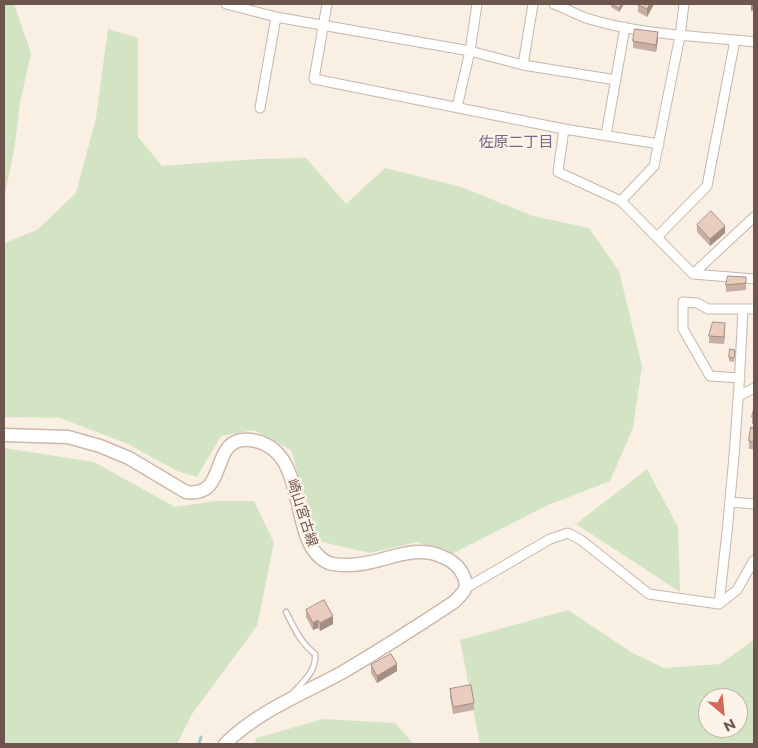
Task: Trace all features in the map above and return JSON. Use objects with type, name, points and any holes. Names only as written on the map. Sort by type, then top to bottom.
[{"type":"main road","name":"崎山宮古線","points":[[4,435],[68,437],[100,446],[129,458],[186,492],[194,493],[203,491],[211,485],[228,446],[238,440],[251,440],[273,448],[284,459],[311,546],[322,560],[338,565],[363,565],[407,552],[435,553],[450,560],[458,567],[466,583],[466,588]]},
{"type":"main road","points":[[225,744],[237,733],[283,703],[344,671],[445,608],[461,595],[466,588]]},
{"type":"street","points":[[226,4],[276,17],[470,51],[523,65],[616,80]]},
{"type":"street","points":[[326,4],[314,79],[564,129],[659,144]]},
{"type":"street","points":[[458,107],[470,51],[477,4]]},
{"type":"street","points":[[523,65],[533,4]]},
{"type":"street","points":[[554,4],[586,18],[625,27],[680,36],[754,42]]},
{"type":"street","points":[[621,201],[654,166],[680,36],[684,4]]},
{"type":"street","points":[[260,108],[276,17]]},
{"type":"street","points":[[606,135],[625,27]]},
{"type":"street","points":[[657,237],[707,186],[735,40]]},
{"type":"street","points":[[564,129],[558,172],[621,201],[693,274],[754,279]]},
{"type":"street","points":[[693,274],[754,218]]},
{"type":"street","points":[[740,378],[710,376],[683,329],[683,302],[696,303],[708,309],[754,309]]},
{"type":"street","points":[[719,604],[731,502],[743,309]]},
{"type":"street","points":[[739,396],[754,388]]},
{"type":"street","points":[[731,502],[754,504]]},
{"type":"street","points":[[466,588],[550,539],[568,533],[581,540],[650,594],[719,604],[737,590],[754,560]]},
{"type":"lane","points":[[283,703],[309,676],[316,660],[315,654],[304,645],[295,632],[286,612]]},
{"type":"green space","points":[[4,4],[14,4],[31,53],[20,103],[14,151],[4,198]]},
{"type":"green space","points":[[108,29],[138,38],[138,137],[162,166],[257,159],[306,158],[346,204],[385,168],[461,187],[533,216],[589,228],[619,271],[642,366],[633,428],[610,481],[548,505],[450,555],[417,542],[370,553],[318,541],[291,450],[254,430],[221,436],[197,477],[177,471],[128,444],[60,418],[4,417],[4,243],[37,230],[76,193],[96,118]]},
{"type":"green space","points":[[4,448],[94,462],[175,507],[216,501],[254,501],[274,543],[257,626],[192,714],[177,744],[4,744]]},
{"type":"green space","points":[[647,469],[678,527],[680,592],[576,524]]},
{"type":"green space","points":[[568,610],[631,652],[664,668],[720,664],[754,640],[754,744],[480,744],[460,640]]},
{"type":"green space","points":[[323,719],[395,723],[414,744],[254,744],[257,738]]},
{"type":"building","points":[[611,4],[622,4],[619,8]]},
{"type":"building","points":[[639,4],[650,4],[647,9]]},
{"type":"building","points":[[635,29],[658,32],[656,45],[633,41]]},
{"type":"building","points":[[711,211],[725,226],[710,239],[697,225]]},
{"type":"building","points":[[728,276],[746,277],[746,283],[726,285]]},
{"type":"building","points":[[713,322],[725,323],[724,337],[709,336]]},
{"type":"building","points":[[730,349],[735,350],[734,358],[729,357]]},
{"type":"building","points":[[751,427],[754,428],[754,442],[749,441]]},
{"type":"building","points":[[324,600],[333,616],[320,623],[318,620],[313,623],[306,610]]},
{"type":"building","points":[[391,654],[397,664],[377,676],[371,665]]},
{"type":"building","points":[[471,685],[474,703],[453,707],[450,689]]},
{"type":"waterway","points":[[199,744],[201,737]]},
{"type":"district","name":"佐原二丁目","points":[[516,143]]}]
